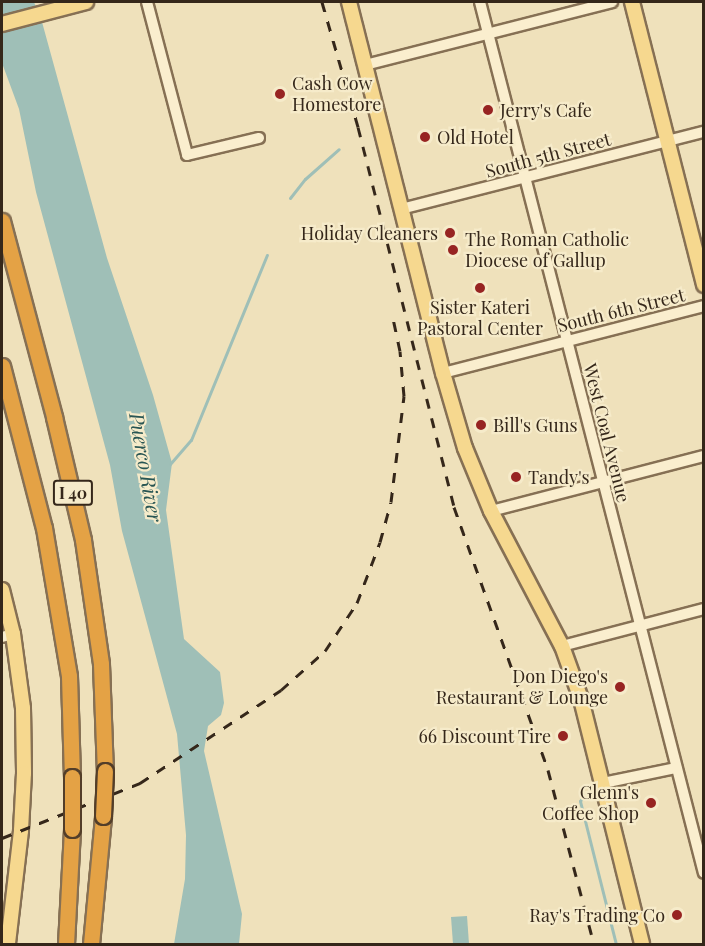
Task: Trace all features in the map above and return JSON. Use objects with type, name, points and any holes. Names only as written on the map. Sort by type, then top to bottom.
[{"type":"highway","name":"I 40","points":[[2,221],[54,417],[83,540],[101,664],[105,771],[91,945]]},
{"type":"highway","name":"I 40","points":[[2,366],[44,528],[69,676],[72,829],[66,945]]},
{"type":"main road","points":[[2,24],[86,2]]},
{"type":"main road","points":[[349,2],[443,373],[465,448],[491,511],[562,646],[581,699],[642,945]]},
{"type":"main road","points":[[632,2],[704,285]]},
{"type":"main road","points":[[2,590],[8,635],[23,708],[24,773],[21,831],[8,945]]},
{"type":"street","points":[[147,2],[187,155],[260,138]]},
{"type":"street","name":"West Coal Avenue","points":[[480,2],[704,873]]},
{"type":"street","points":[[365,65],[612,2]]},
{"type":"street","name":"South 5th Street","points":[[401,209],[704,132]]},
{"type":"street","name":"South 6th Street","points":[[443,373],[704,306]]},
{"type":"street","points":[[491,511],[704,456]]},
{"type":"street","points":[[562,646],[704,609]]},
{"type":"street","points":[[603,783],[676,768]]},
{"type":"water","name":"Puerco River","points":[[2,2],[34,2],[42,22],[107,258],[153,395],[172,463],[166,510],[184,639],[220,672],[224,703],[221,715],[208,726],[204,751],[242,914],[239,944],[174,944],[185,879],[186,835],[177,734],[122,531],[110,465],[36,192],[19,109],[2,63]]},
{"type":"water","points":[[467,916],[469,944],[453,944],[451,917]]},
{"type":"waterway","points":[[290,198],[305,179],[339,149]]},
{"type":"waterway","points":[[170,464],[191,440],[267,255]]},
{"type":"waterway","points":[[584,795],[580,801],[616,944]]},
{"type":"railway","points":[[322,2],[358,127],[454,507],[548,770],[594,944]]},
{"type":"railway","points":[[2,838],[140,783],[281,690],[325,651],[357,603],[380,542],[391,502],[404,396],[400,351],[393,318]]},
{"type":"place","name":"Cash Cow Homestore","points":[[280,94]]},
{"type":"place","name":"Jerry's Cafe","points":[[488,110]]},
{"type":"place","name":"Old Hotel","points":[[425,137]]},
{"type":"place","name":"Holiday Cleaners","points":[[450,233]]},
{"type":"place","name":"The Roman Catholic Diocese of Gallup","points":[[453,250]]},
{"type":"place","name":"Sister Kateri Pastoral Center","points":[[480,288]]},
{"type":"place","name":"Bill's Guns","points":[[481,425]]},
{"type":"place","name":"Tandy's","points":[[516,477]]},
{"type":"place","name":"Don Diego's Restaurant & Lounge","points":[[620,687]]},
{"type":"place","name":"66 Discount Tire","points":[[563,736]]},
{"type":"place","name":"Glenn's Coffee Shop","points":[[651,803]]},
{"type":"place","name":"Ray's Trading Co","points":[[677,915]]}]
